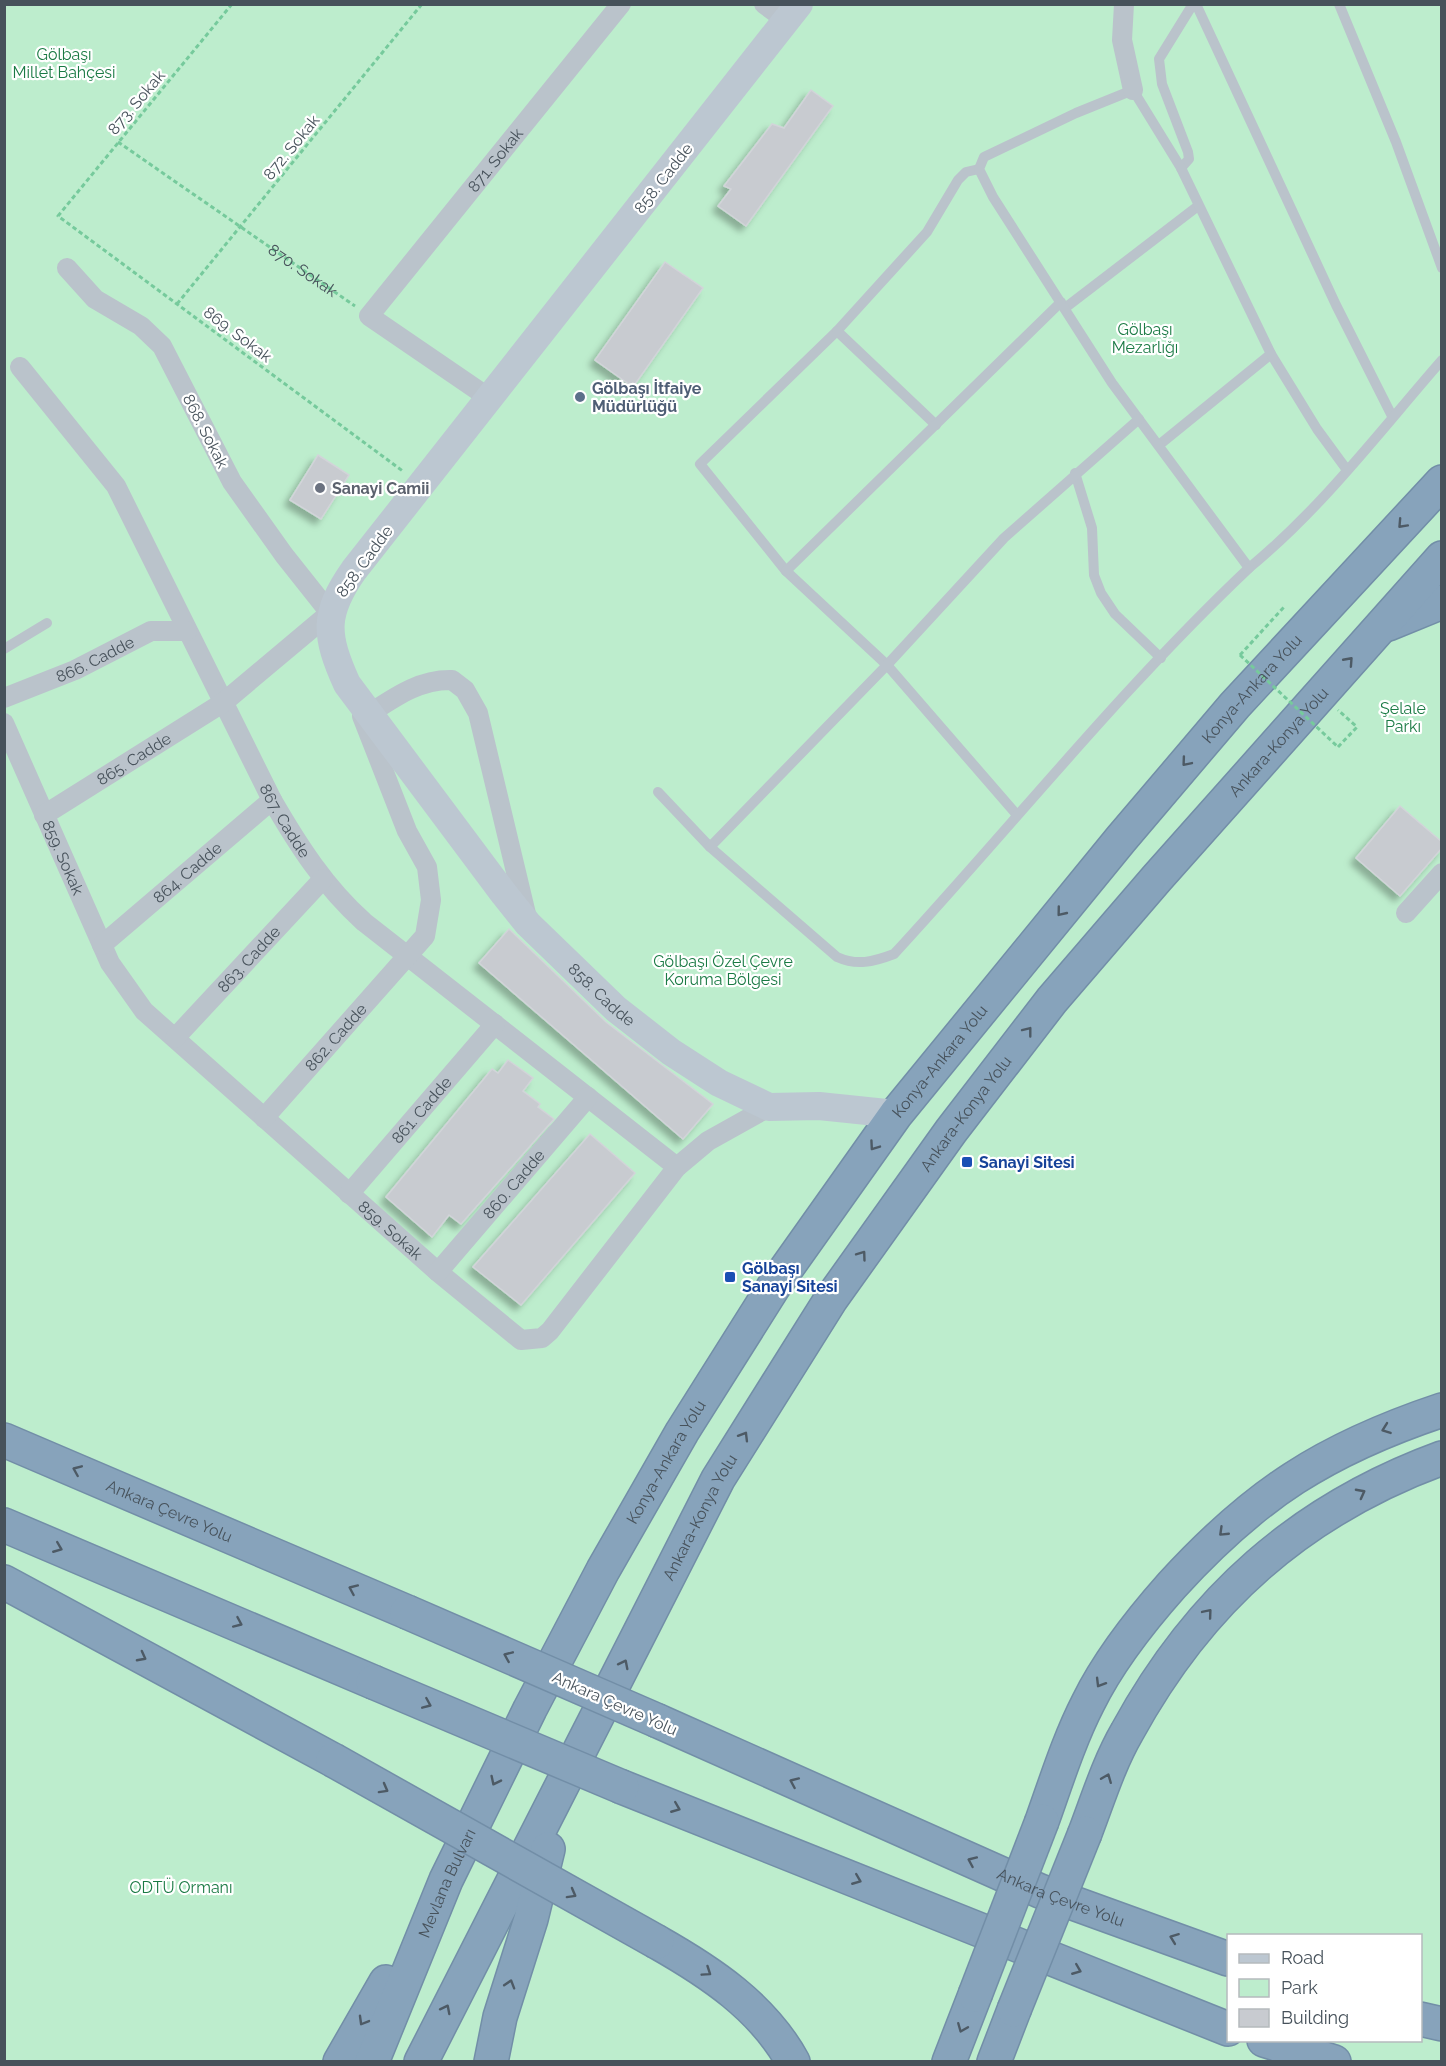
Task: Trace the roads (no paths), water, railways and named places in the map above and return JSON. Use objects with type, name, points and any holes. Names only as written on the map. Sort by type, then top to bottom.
[{"type":"highway","name":"Konya-Ankara Yolu","points":[[530,1709],[603,1570],[682,1432],[774,1286],[896,1114],[1121,839],[1235,705],[1442,482]]},
{"type":"highway","name":"Ankara-Konya Yolu","points":[[588,1735],[718,1479],[831,1299],[951,1131],[1052,1000],[1442,558]]},
{"type":"highway","points":[[1378,628],[1442,602]]},
{"type":"highway","points":[[949,2061],[1088,1702],[1124,1643],[1197,1558],[1241,1514],[1275,1488],[1326,1457],[1372,1434],[1442,1410]]},
{"type":"highway","name":"Ankara Çevre Yolu","points":[[4,1440],[658,1721],[1040,1891],[1227,1959]]},
{"type":"highway","points":[[994,2061],[1126,1734],[1167,1665],[1212,1608],[1262,1560],[1302,1528],[1394,1476],[1442,1458]]},
{"type":"highway","points":[[4,1525],[622,1787],[1227,2029]]},
{"type":"highway","points":[[4,1582],[333,1760],[657,1942],[716,1978],[749,2005],[770,2028],[793,2061]]},
{"type":"highway","name":"Mevlana Bulvarı","points":[[372,2061],[446,1880],[530,1709]]},
{"type":"highway","points":[[421,2061],[588,1735]]},
{"type":"highway","points":[[491,2061],[500,2017],[531,1918],[547,1852],[588,1735]]},
{"type":"highway","points":[[340,2061],[446,1880]]},
{"type":"highway","points":[[1422,2009],[1442,2011]]},
{"type":"highway","points":[[1422,2019],[1442,2024]]},
{"type":"highway","points":[[1271,2042],[1334,2061]]},
{"type":"street","name":"871. Sokak","points":[[489,398],[369,316],[621,4]]},
{"type":"street","points":[[1124,4],[1122,40],[1133,90]]},
{"type":"street","name":"858. Cadde","points":[[769,1107],[726,1088],[671,1052],[616,1009],[528,924],[361,704],[334,656],[329,630],[330,613],[338,592],[354,570],[489,398],[783,10]]},
{"type":"street","name":"868. Sokak","points":[[67,268],[94,299],[141,326],[162,346],[232,482],[284,555],[330,613]]},
{"type":"street","name":"867. Cadde","points":[[20,367],[116,486],[272,800],[296,842],[323,879],[345,905],[407,956],[677,1167]]},
{"type":"street","points":[[224,702],[330,613]]},
{"type":"street","name":"866. Cadde","points":[[4,698],[75,670],[151,631],[187,631]]},
{"type":"street","points":[[361,704],[404,692],[427,682],[452,680],[465,690],[478,713],[489,751],[528,924]]},
{"type":"street","name":"865. Cadde","points":[[44,815],[224,702]]},
{"type":"street","name":"862. Cadde","points":[[264,1118],[425,936],[431,900],[427,867],[407,831],[361,704]]},
{"type":"street","name":"859. Sokak","points":[[4,723],[110,963],[133,998],[349,1194],[438,1272],[521,1340],[542,1338],[557,1322],[677,1167],[708,1141],[769,1107],[819,1106],[896,1114]]},
{"type":"street","name":"864. Cadde","points":[[102,945],[272,800]]},
{"type":"street","points":[[1406,913],[1442,873]]},
{"type":"street","name":"863. Cadde","points":[[175,1038],[323,879]]},
{"type":"street","name":"861. Cadde","points":[[349,1194],[495,1024]]},
{"type":"street","name":"860. Cadde","points":[[438,1272],[588,1097]]},
{"type":"lane","points":[[1181,168],[1188,159],[1188,152],[1162,84],[1159,59],[1195,4]]},
{"type":"lane","points":[[1195,4],[1336,305],[1392,416]]},
{"type":"lane","points":[[1339,4],[1396,142],[1442,268]]},
{"type":"lane","points":[[1250,568],[1112,383],[993,197],[979,169],[984,157],[1076,113],[1133,90],[1181,168],[1271,354],[1317,429],[1347,470]]},
{"type":"lane","points":[[979,169],[966,172],[958,180],[927,232],[837,331],[700,464],[786,571],[887,665],[1017,815]]},
{"type":"lane","points":[[786,571],[1063,305],[1198,206]]},
{"type":"lane","points":[[837,331],[936,425]]},
{"type":"lane","points":[[1160,445],[1271,354]]},
{"type":"lane","points":[[658,792],[710,847],[837,957],[852,964],[866,963],[894,954],[1017,815],[1206,609],[1270,551],[1347,470],[1442,360]]},
{"type":"lane","points":[[710,847],[887,665],[972,570],[1139,418]]},
{"type":"lane","points":[[1076,473],[1092,528],[1094,575],[1101,593],[1115,614],[1161,658]]},
{"type":"lane","points":[[4,649],[47,623]]},
{"type":"place","name":"Gölbaşı İtfaiye Müdürlüğü","points":[[580,397]]},
{"type":"place","name":"Sanayi Camii","points":[[320,488]]},
{"type":"place","name":"Sanayi Sitesi","points":[[967,1162]]},
{"type":"place","name":"Gölbaşı Sanayi Sitesi","points":[[730,1277]]},
{"type":"park label","name":"Gölbaşı Millet Bahçesi","points":[[64,63]]},
{"type":"park label","name":"Gölbaşı Mezarlığı","points":[[1145,338]]},
{"type":"park label","name":"Şelale Parkı","points":[[1403,717]]},
{"type":"park label","name":"Gölbaşı Özel Çevre Koruma Bölgesi","points":[[723,970]]},
{"type":"park label","name":"ODTÜ Ormanı","points":[[181,1887]]}]
